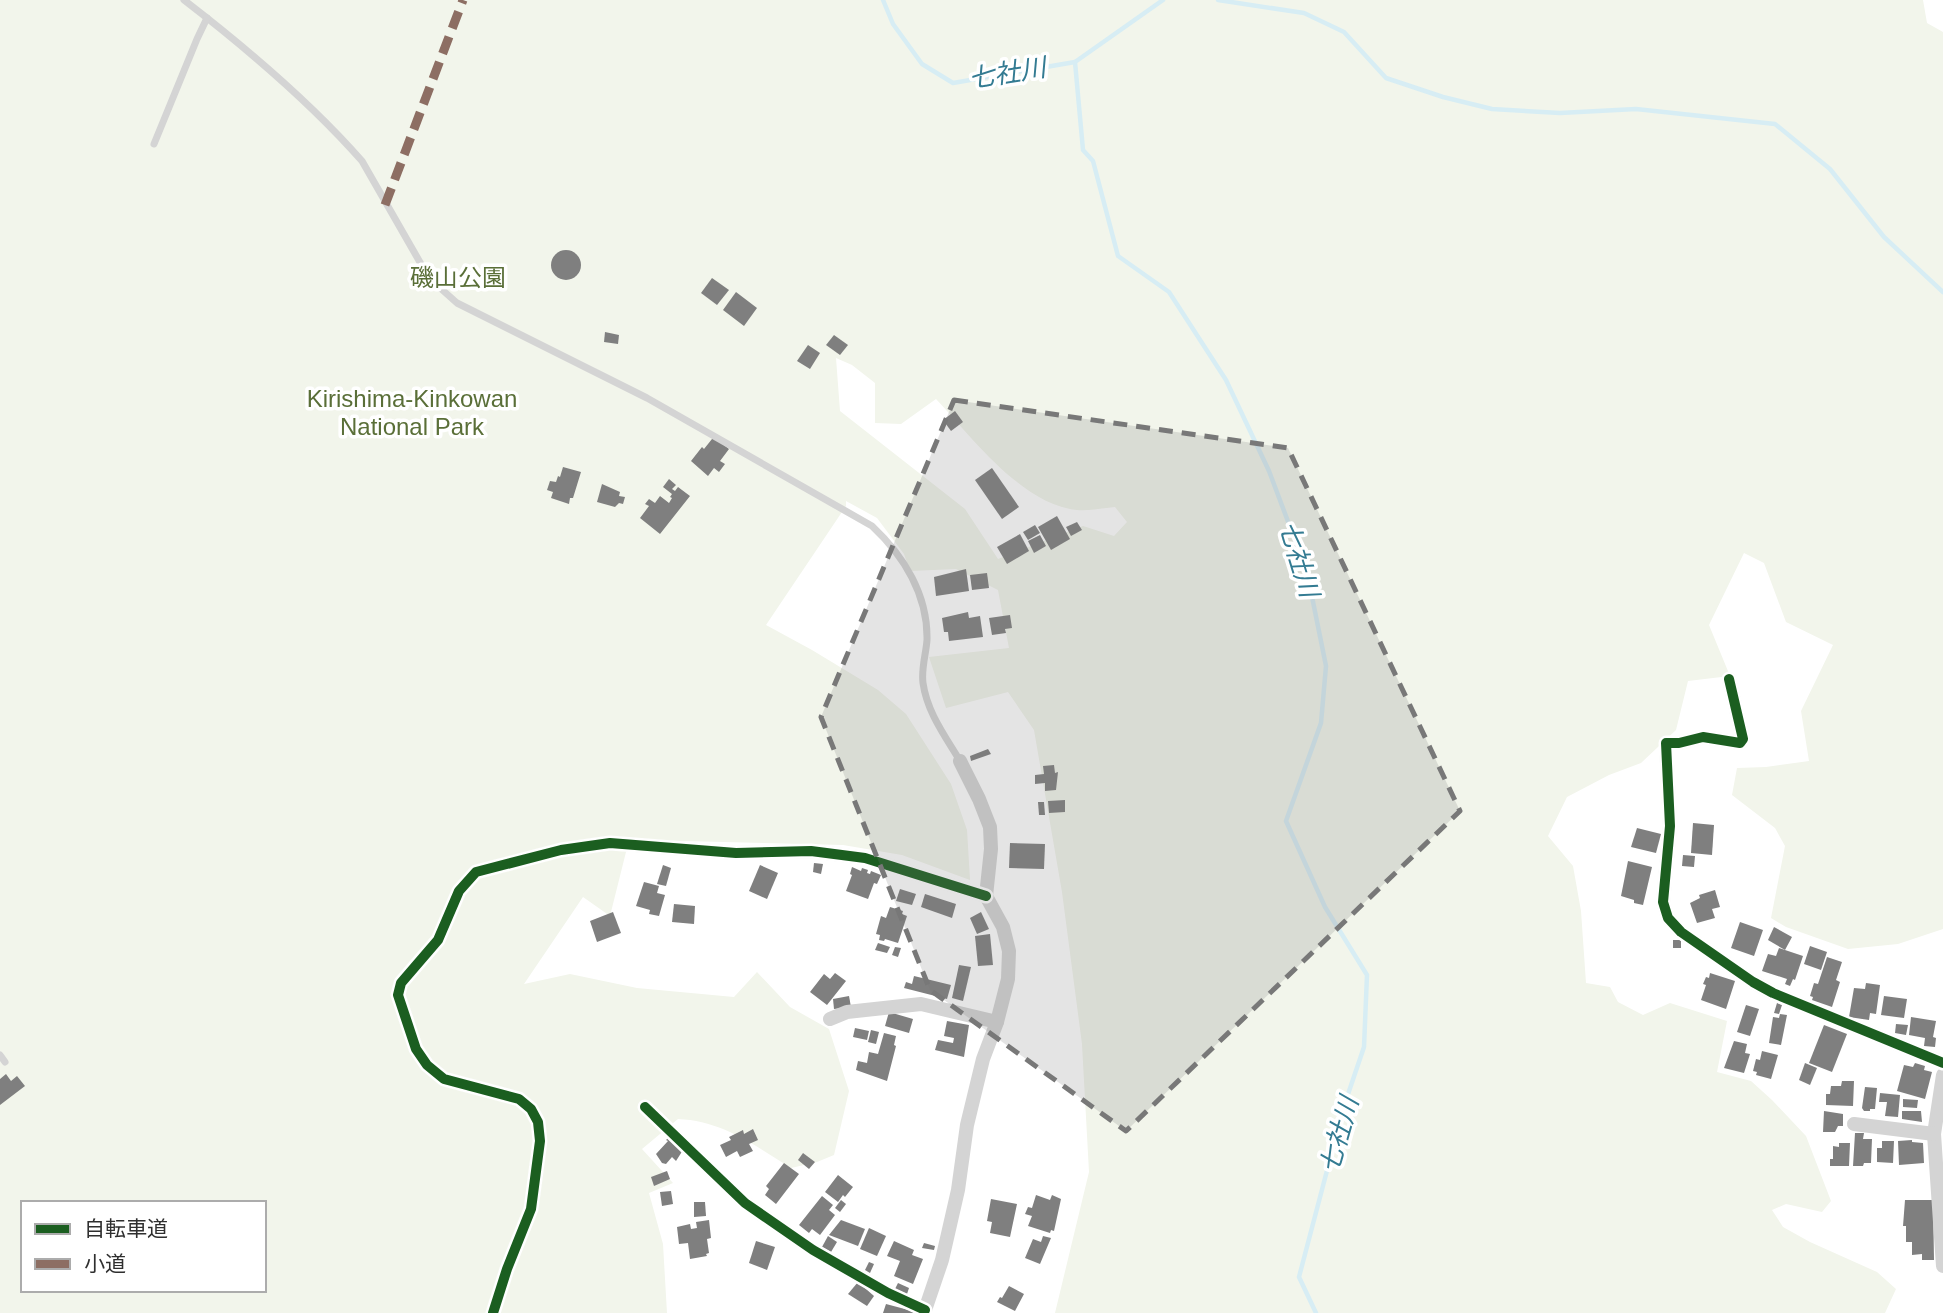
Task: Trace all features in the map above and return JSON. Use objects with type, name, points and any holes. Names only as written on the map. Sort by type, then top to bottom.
[{"type":"street","points":[[1729,679],[1743,739],[1740,743],[1703,737],[1666,743],[1670,826],[1663,902],[1668,918],[1681,932],[1753,982],[1943,1063]]},
{"type":"street","points":[[645,1107],[745,1203],[813,1250],[924,1312],[942,1260],[958,1190],[967,1125],[983,1059],[997,1022],[1008,979],[1009,951],[1003,927],[986,896],[991,849],[990,827],[960,761]]},
{"type":"street","points":[[493,1313],[531,1209],[540,1140],[538,1122],[531,1109],[519,1099],[444,1079],[427,1065],[416,1049],[398,995],[401,984],[438,940],[459,891],[476,872],[561,850],[610,843],[736,853],[811,851],[864,858],[986,896]]},
{"type":"street","points":[[830,1019],[847,1012],[921,1004],[997,1022]]},
{"type":"street","points":[[1943,1074],[1934,1134],[1943,1266]]},
{"type":"street","points":[[1854,1124],[1934,1134]]},
{"type":"lane","points":[[184,0],[313,110],[347,144],[362,161],[429,278],[457,303],[647,398],[872,526],[890,543],[904,562],[922,599],[927,637],[923,680],[928,706],[960,761]]},
{"type":"lane","points":[[154,144],[197,38],[208,18]]},
{"type":"highlighted area","points":[[954,400],[1288,448],[1460,811],[1126,1131],[930,990],[821,717]]},
{"type":"green space","points":[[0,0],[1923,0],[1927,23],[1943,32],[1943,929],[1898,944],[1848,949],[1786,927],[1771,918],[1785,846],[1775,828],[1732,795],[1737,768],[1809,761],[1801,711],[1833,645],[1786,622],[1764,563],[1744,553],[1709,625],[1730,676],[1688,681],[1676,730],[1641,763],[1609,775],[1567,797],[1548,836],[1573,866],[1581,911],[1586,983],[1610,987],[1618,1002],[1643,1015],[1670,1003],[1727,1021],[1717,1072],[1751,1081],[1806,1136],[1831,1201],[1822,1212],[1786,1204],[1772,1210],[1783,1227],[1877,1272],[1896,1289],[1885,1313],[1055,1313],[1089,1172],[1082,1044],[1062,892],[1034,730],[1008,692],[946,708],[929,657],[1009,648],[998,590],[956,569],[910,571],[904,554],[877,518],[846,501],[846,506],[766,625],[878,690],[906,714],[951,784],[967,830],[970,880],[902,855],[843,845],[643,840],[627,848],[610,916],[583,897],[524,984],[570,974],[637,988],[734,997],[757,972],[790,1007],[829,1029],[849,1091],[834,1155],[791,1168],[724,1129],[678,1119],[642,1149],[673,1183],[649,1193],[663,1244],[667,1313],[0,1313]],"holes":[[[836,358],[852,365],[875,383],[875,423],[901,424],[936,399],[981,449],[1017,482],[1037,496],[1077,510],[1115,507],[1127,522],[1114,536],[1083,526],[998,559],[965,509],[840,411]]]},
{"type":"building","points":[[566,250],[577,254],[581,265],[577,276],[566,280],[555,276],[551,265],[555,254]]},
{"type":"building","points":[[712,278],[729,290],[717,305],[701,293]]},
{"type":"building","points":[[736,292],[757,308],[744,326],[723,310]]},
{"type":"building","points":[[605,332],[619,335],[618,344],[604,342]]},
{"type":"building","points":[[834,335],[848,345],[840,355],[826,345]]},
{"type":"building","points":[[808,345],[820,353],[810,369],[797,361]]},
{"type":"building","points":[[955,411],[963,422],[951,431],[943,420]]},
{"type":"building","points":[[715,438],[729,449],[720,461],[725,464],[719,472],[714,468],[708,476],[691,461],[702,447],[704,449]]},
{"type":"building","points":[[563,467],[581,472],[569,504],[551,498],[553,492],[547,490],[550,481],[556,482],[558,476],[560,477]]},
{"type":"building","points":[[992,468],[1019,507],[1002,519],[975,480]]},
{"type":"building","points":[[669,479],[676,485],[672,489],[675,491],[678,487],[690,496],[660,534],[640,518],[649,506],[645,504],[649,499],[655,503],[660,496],[669,503],[672,494],[663,487]]},
{"type":"building","points":[[602,484],[620,492],[619,496],[625,497],[623,504],[619,503],[615,507],[597,502]]},
{"type":"building","points":[[1057,516],[1070,539],[1051,550],[1038,527]]},
{"type":"building","points":[[1077,522],[1082,530],[1071,536],[1066,527]]},
{"type":"building","points":[[1035,525],[1040,533],[1028,540],[1023,532]]},
{"type":"building","points":[[1020,534],[1029,551],[1007,564],[997,547]]},
{"type":"building","points":[[1040,535],[1046,546],[1034,553],[1028,541]]},
{"type":"building","points":[[966,569],[969,591],[936,596],[934,577]]},
{"type":"building","points":[[987,573],[989,588],[972,590],[970,575]]},
{"type":"building","points":[[968,612],[969,618],[980,616],[983,637],[949,641],[948,632],[944,632],[942,618]]},
{"type":"building","points":[[1010,615],[1012,628],[1005,629],[1006,633],[992,635],[989,618]]},
{"type":"building","points":[[988,749],[991,754],[971,761],[970,756]]},
{"type":"building","points":[[1054,765],[1055,773],[1058,772],[1056,790],[1045,791],[1045,783],[1035,784],[1035,775],[1044,774],[1043,766]]},
{"type":"building","points":[[1065,800],[1065,812],[1049,813],[1048,801]]},
{"type":"building","points":[[1038,802],[1044,802],[1045,815],[1039,815]]},
{"type":"building","points":[[1693,823],[1714,825],[1712,855],[1691,853]]},
{"type":"building","points":[[1637,828],[1661,834],[1656,853],[1631,847]]},
{"type":"building","points":[[1010,843],[1045,844],[1044,869],[1009,868]]},
{"type":"building","points":[[1683,855],[1695,856],[1694,867],[1682,866]]},
{"type":"building","points":[[1628,861],[1652,867],[1643,905],[1621,896]]},
{"type":"building","points":[[814,863],[823,864],[821,874],[813,872]]},
{"type":"building","points":[[663,865],[671,868],[666,886],[657,884]]},
{"type":"building","points":[[760,865],[778,873],[767,899],[749,891]]},
{"type":"building","points":[[852,867],[881,875],[877,884],[874,883],[868,899],[846,891]]},
{"type":"building","points":[[644,882],[659,886],[657,893],[665,895],[659,916],[649,914],[650,910],[636,906]]},
{"type":"building","points":[[900,889],[916,894],[912,905],[896,901]]},
{"type":"building","points":[[1715,890],[1720,907],[1712,909],[1715,918],[1697,923],[1690,903],[1700,898],[1699,895]]},
{"type":"building","points":[[925,894],[956,904],[952,918],[921,907]]},
{"type":"building","points":[[674,904],[695,906],[694,924],[672,922]]},
{"type":"building","points":[[890,907],[903,911],[902,914],[907,916],[898,943],[879,940],[880,935],[876,934],[881,916],[886,918]]},
{"type":"building","points":[[613,912],[621,933],[597,942],[590,921]]},
{"type":"building","points":[[981,912],[989,929],[977,934],[970,918]]},
{"type":"building","points":[[1740,922],[1763,930],[1754,956],[1731,948]]},
{"type":"building","points":[[1774,927],[1792,937],[1785,950],[1768,940]]},
{"type":"building","points":[[990,934],[993,965],[978,966],[975,936]]},
{"type":"building","points":[[1673,940],[1681,940],[1681,948],[1673,948]]},
{"type":"building","points":[[878,943],[890,947],[887,953],[875,950]]},
{"type":"building","points":[[1810,946],[1827,952],[1821,970],[1804,964]]},
{"type":"building","points":[[895,947],[901,948],[898,957],[892,955]]},
{"type":"building","points":[[1779,948],[1803,956],[1795,980],[1793,979],[1790,986],[1785,984],[1787,979],[1762,971],[1768,954],[1776,956]]},
{"type":"building","points":[[1827,957],[1842,962],[1836,980],[1840,982],[1832,1007],[1812,1000],[1813,997],[1810,996],[1814,983],[1818,984]]},
{"type":"building","points":[[959,965],[971,967],[963,1001],[952,998]]},
{"type":"building","points":[[835,973],[846,981],[827,1005],[810,992],[824,974],[830,979]]},
{"type":"building","points":[[1710,973],[1735,981],[1726,1009],[1701,1000],[1706,985],[1703,984]]},
{"type":"building","points":[[914,976],[951,985],[947,999],[904,988],[906,982],[912,984]]},
{"type":"building","points":[[1866,983],[1880,985],[1876,1014],[1870,1013],[1869,1020],[1849,1017],[1854,988],[1865,989]]},
{"type":"building","points":[[849,996],[851,1007],[834,1009],[833,999]]},
{"type":"building","points":[[1884,996],[1907,999],[1904,1018],[1881,1015]]},
{"type":"building","points":[[1777,1003],[1782,1005],[1779,1014],[1774,1013]]},
{"type":"building","points":[[1746,1005],[1759,1009],[1750,1036],[1737,1032]]},
{"type":"building","points":[[889,1012],[913,1019],[909,1033],[885,1026]]},
{"type":"building","points":[[1780,1014],[1787,1015],[1781,1045],[1769,1043],[1773,1017],[1779,1018]]},
{"type":"building","points":[[1911,1017],[1936,1021],[1933,1037],[1936,1038],[1935,1047],[1924,1046],[1925,1038],[1909,1035]]},
{"type":"building","points":[[947,1021],[969,1025],[964,1057],[935,1050],[938,1040],[953,1043],[954,1038],[944,1036]]},
{"type":"building","points":[[1896,1024],[1908,1025],[1906,1035],[1895,1033]]},
{"type":"building","points":[[1824,1025],[1847,1034],[1832,1072],[1809,1063]]},
{"type":"building","points":[[855,1028],[869,1031],[867,1040],[853,1037]]},
{"type":"building","points":[[871,1030],[879,1032],[876,1044],[868,1042]]},
{"type":"building","points":[[884,1033],[896,1036],[887,1081],[856,1070],[858,1061],[867,1063],[869,1052],[878,1054]]},
{"type":"building","points":[[1734,1041],[1747,1044],[1745,1053],[1750,1054],[1744,1073],[1724,1068]]},
{"type":"building","points":[[1762,1051],[1778,1055],[1771,1079],[1756,1075],[1757,1072],[1753,1071],[1756,1059],[1760,1060]]},
{"type":"building","points":[[1805,1063],[1817,1068],[1810,1085],[1799,1080]]},
{"type":"building","points":[[1915,1063],[1932,1072],[1925,1099],[1897,1091],[1904,1065],[1913,1067]]},
{"type":"building","points":[[6,1074],[11,1081],[17,1076],[25,1086],[0,1105],[0,1079]]},
{"type":"building","points":[[1842,1081],[1854,1081],[1853,1106],[1826,1105],[1826,1094],[1830,1094],[1831,1086],[1841,1086]]},
{"type":"building","points":[[1865,1087],[1877,1088],[1875,1109],[1870,1111],[1864,1111],[1862,1108]]},
{"type":"building","points":[[1880,1093],[1900,1095],[1898,1117],[1885,1116],[1887,1102],[1879,1102]]},
{"type":"building","points":[[1903,1099],[1918,1100],[1917,1108],[1903,1107]]},
{"type":"building","points":[[1824,1111],[1843,1114],[1843,1126],[1838,1126],[1835,1132],[1823,1132]]},
{"type":"building","points":[[1902,1111],[1921,1111],[1922,1122],[1902,1119]]},
{"type":"building","points":[[753,1129],[758,1140],[749,1144],[753,1151],[740,1157],[737,1151],[726,1157],[720,1145],[743,1130],[744,1134]]},
{"type":"building","points":[[1855,1133],[1864,1133],[1863,1139],[1872,1139],[1871,1163],[1853,1166]]},
{"type":"building","points":[[669,1137],[683,1150],[676,1161],[672,1157],[666,1164],[662,1163],[656,1154]]},
{"type":"building","points":[[1912,1140],[1923,1143],[1924,1163],[1899,1165],[1898,1141]]},
{"type":"building","points":[[1882,1141],[1894,1141],[1893,1163],[1877,1162],[1877,1148],[1882,1148]]},
{"type":"building","points":[[1839,1143],[1850,1143],[1849,1166],[1830,1166],[1833,1146],[1839,1147]]},
{"type":"building","points":[[803,1153],[815,1162],[809,1169],[798,1160]]},
{"type":"building","points":[[784,1163],[799,1174],[776,1204],[765,1195],[769,1189],[766,1186]]},
{"type":"building","points":[[667,1171],[670,1179],[654,1186],[651,1177]]},
{"type":"building","points":[[838,1175],[853,1187],[838,1202],[825,1192]]},
{"type":"building","points":[[671,1191],[673,1204],[662,1206],[660,1192]]},
{"type":"building","points":[[1036,1195],[1050,1200],[1052,1195],[1061,1199],[1054,1231],[1051,1230],[1050,1233],[1028,1226],[1032,1216],[1025,1214],[1028,1207],[1032,1208]]},
{"type":"building","points":[[822,1196],[833,1205],[829,1210],[835,1215],[820,1235],[812,1229],[809,1233],[799,1225]]},
{"type":"building","points":[[991,1199],[1017,1204],[1010,1237],[990,1233],[992,1222],[987,1221]]},
{"type":"building","points":[[841,1200],[846,1204],[840,1212],[835,1208]]},
{"type":"building","points":[[1905,1200],[1933,1200],[1934,1260],[1922,1260],[1922,1254],[1912,1255],[1912,1242],[1906,1242],[1906,1226],[1903,1226]]},
{"type":"building","points":[[694,1202],[705,1202],[706,1216],[694,1217]]},
{"type":"building","points":[[709,1220],[709,1253],[707,1256],[690,1259],[688,1243],[679,1244],[677,1227],[690,1224],[691,1229],[697,1228],[696,1222]]},
{"type":"building","points":[[841,1220],[865,1229],[858,1246],[829,1235]]},
{"type":"building","points":[[869,1228],[886,1236],[877,1256],[860,1249]]},
{"type":"building","points":[[828,1236],[837,1242],[831,1252],[822,1247]]},
{"type":"building","points":[[1043,1236],[1051,1238],[1040,1264],[1025,1258],[1033,1239],[1041,1242]]},
{"type":"building","points":[[756,1241],[775,1247],[767,1270],[749,1263]]},
{"type":"building","points":[[894,1241],[914,1250],[912,1255],[923,1259],[913,1284],[894,1276],[900,1261],[887,1256]]},
{"type":"building","points":[[924,1243],[935,1246],[934,1250],[922,1248]]},
{"type":"building","points":[[869,1262],[874,1264],[870,1273],[865,1270]]},
{"type":"building","points":[[858,1282],[874,1296],[867,1306],[848,1294]]},
{"type":"building","points":[[898,1283],[909,1288],[907,1294],[895,1289]]},
{"type":"building","points":[[1009,1286],[1024,1294],[1015,1311],[997,1302]]},
{"type":"building","points":[[886,1304],[916,1312],[916,1313],[883,1313]]},
{"type":"waterway","name":"七社川","points":[[883,0],[893,24],[922,64],[953,83],[1075,62],[1083,150],[1093,161],[1118,256],[1169,292],[1226,380],[1269,471],[1307,572],[1326,666],[1321,723],[1286,821],[1325,907],[1367,975],[1364,1047],[1344,1106],[1299,1277],[1316,1313]]},
{"type":"waterway","points":[[1075,62],[1163,0]]},
{"type":"waterway","points":[[1218,0],[1304,13],[1344,32],[1386,78],[1443,97],[1492,109],[1560,113],[1636,109],[1775,124],[1830,169],[1884,237],[1943,292]]},
{"type":"marked path","points":[[385,205],[463,0]]},
{"type":"cycle path","points":[[1729,679],[1743,739],[1740,743],[1703,737],[1666,743],[1670,826],[1663,902],[1668,918],[1681,932],[1773,993],[1943,1063]]},
{"type":"cycle path","points":[[493,1313],[531,1209],[540,1141],[538,1122],[531,1109],[519,1099],[444,1079],[427,1065],[416,1049],[398,995],[401,983],[438,940],[459,891],[476,872],[561,850],[610,843],[736,853],[811,851],[865,858],[986,896]]},
{"type":"cycle path","points":[[645,1107],[745,1203],[813,1250],[888,1293],[925,1310]]},
{"type":"park label","name":"磯山公園","points":[[458,277]]},
{"type":"park label","name":"Kirishima-Kinkowan National Park","points":[[412,412]]}]
